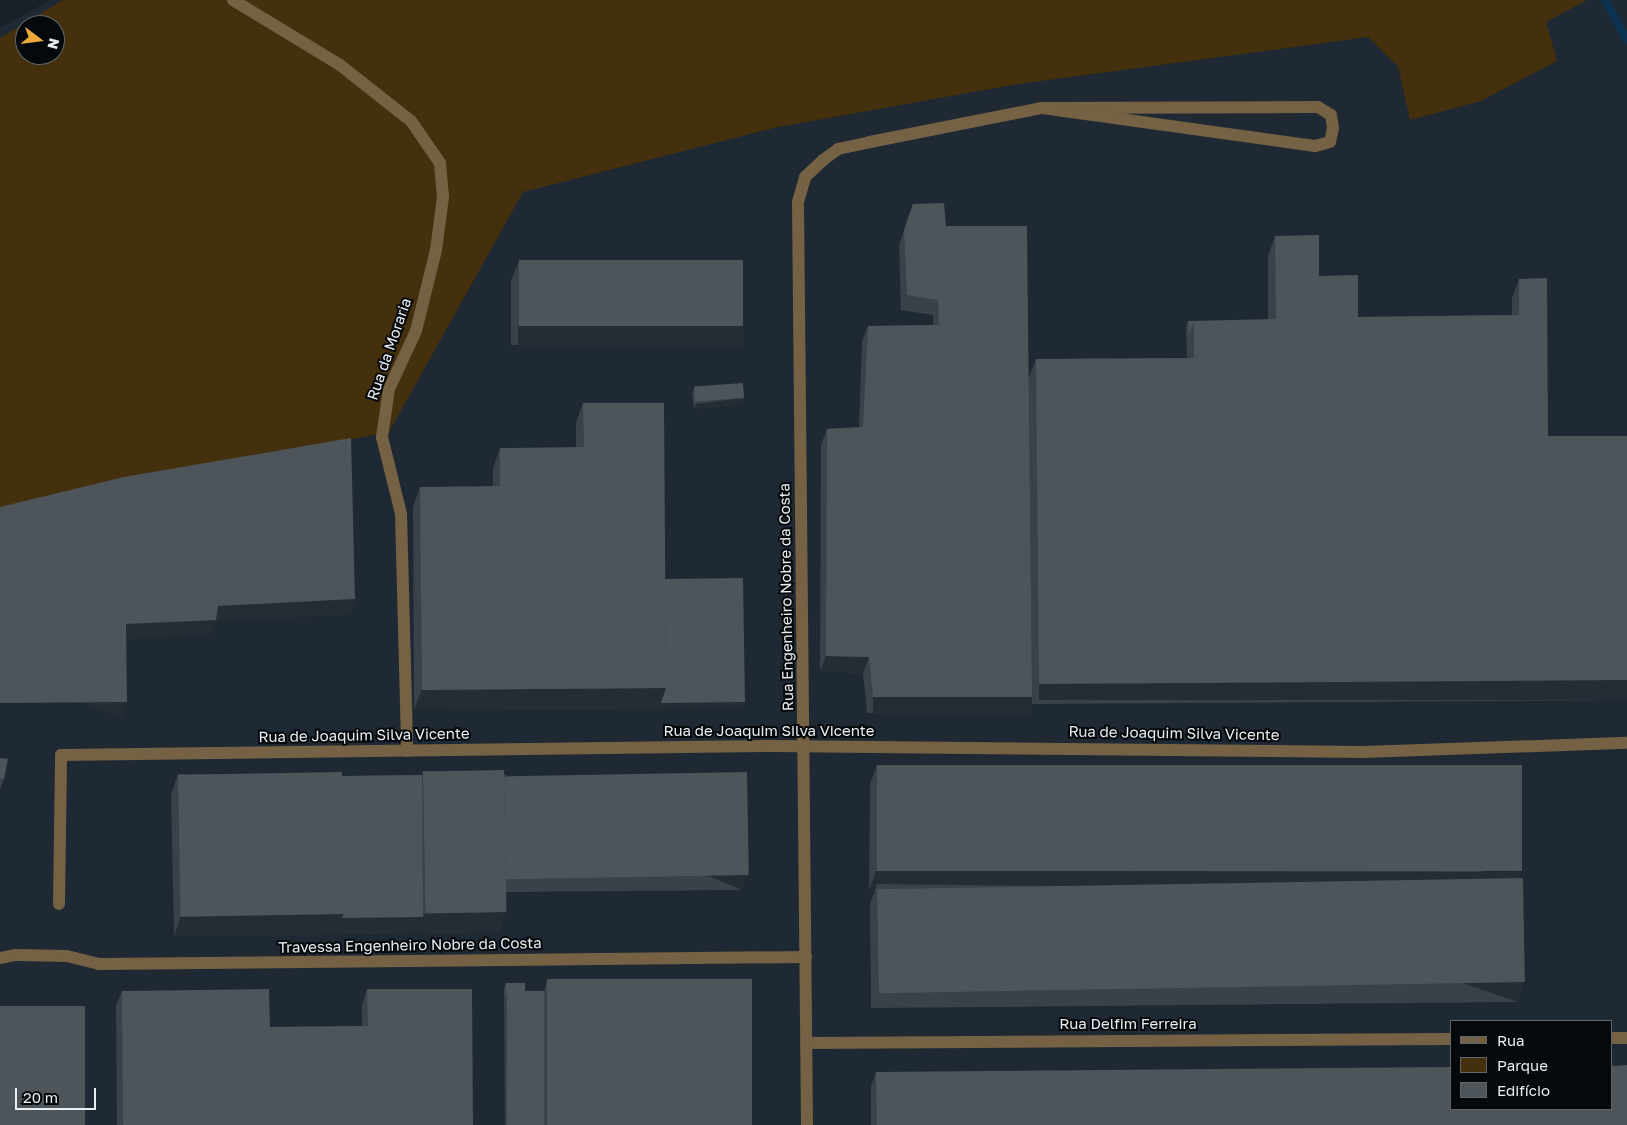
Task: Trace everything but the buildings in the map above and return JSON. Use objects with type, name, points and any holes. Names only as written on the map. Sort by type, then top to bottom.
[{"type":"street","name":"Rua da Moraria","points":[[233,0],[340,66],[404,116],[440,163],[443,197],[436,250],[416,331],[389,389],[382,437],[401,514],[407,751]]},
{"type":"street","points":[[1318,107],[1331,115],[1333,128],[1330,142],[1315,146],[1041,108],[1318,107]]},
{"type":"street","name":"Rua Engenheiro Nobre da Costa","points":[[807,1125],[798,202],[805,176],[822,160],[838,149],[1041,108]]},
{"type":"street","name":"Rua de Joaquim Silva Vicente","points":[[59,904],[61,755],[803,746],[1364,752],[1627,743]]},
{"type":"street","name":"Travessa Engenheiro Nobre da Costa","points":[[0,958],[16,955],[67,956],[98,964],[806,957]]},
{"type":"street","points":[[1612,1038],[1627,1038]]},
{"type":"street","name":"Rua Delfim Ferreira","points":[[806,1043],[1450,1039]]},
{"type":"shaded area","points":[[50,0],[1627,0],[1627,1125],[0,1125],[0,28],[15,20],[15,65],[65,65],[65,15],[23,15]]},
{"type":"green space","points":[[63,0],[1587,0],[1546,22],[1557,61],[1481,101],[1410,120],[1398,66],[1368,37],[1018,84],[778,127],[523,192],[389,432],[0,509],[0,38],[15,29],[15,65],[65,65],[65,15],[38,15]]},
{"type":"waterway","points":[[1605,0],[1627,40]]}]
